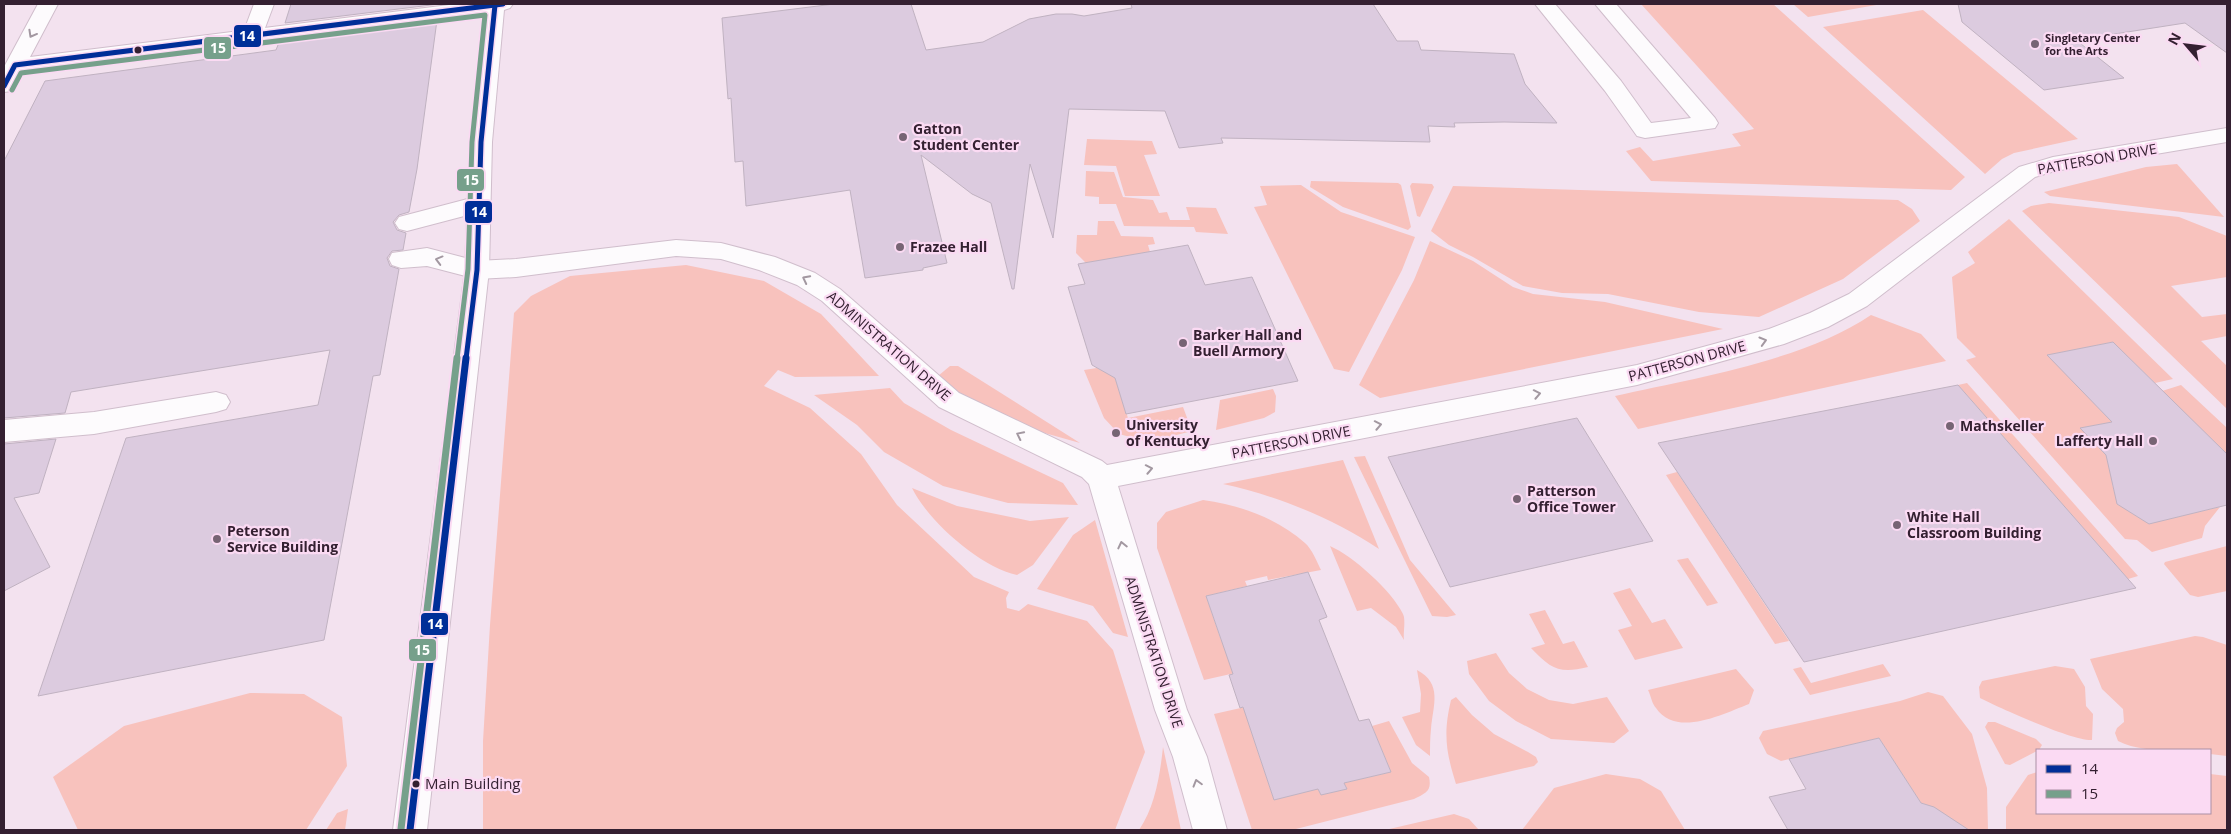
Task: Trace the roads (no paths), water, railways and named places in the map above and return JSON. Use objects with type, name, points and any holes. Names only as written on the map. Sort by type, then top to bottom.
[{"type":"street","points":[[4,86],[8,66],[48,4]]},
{"type":"street","points":[[252,36],[264,4]]},
{"type":"street","points":[[8,66],[498,4],[481,142],[477,270],[410,830]]},
{"type":"street","points":[[1545,4],[1613,86],[1645,131],[1707,123],[1604,4]]},
{"type":"street","name":"PATTERSON DRIVE","points":[[1101,478],[1637,375],[1775,338],[1819,320],[1858,300],[2027,172],[2053,164],[2161,148],[2227,135]]},
{"type":"street","points":[[408,223],[479,204]]},
{"type":"street","name":"ADMINISTRATION DRIVE","points":[[401,259],[427,257],[477,270],[516,268],[676,248],[721,251],[766,263],[806,278],[831,295],[862,320],[915,372],[949,400],[1092,469],[1101,478],[1122,542],[1134,591],[1171,710],[1190,757],[1210,830]]},
{"type":"street","points":[[4,431],[94,423],[216,402]]},
{"type":"place","name":"Singletary Center for the Arts","points":[[2035,44]]},
{"type":"place","name":"Gatton Student Center","points":[[903,137]]},
{"type":"place","name":"Frazee Hall","points":[[900,247]]},
{"type":"place","name":"Barker Hall and Buell Armory","points":[[1183,343]]},
{"type":"place","name":"Mathskeller","points":[[1950,426]]},
{"type":"place","name":"University of Kentucky","points":[[1116,433]]},
{"type":"place","name":"Lafferty Hall","points":[[2153,441]]},
{"type":"place","name":"Patterson Office Tower","points":[[1517,499]]},
{"type":"place","name":"White Hall Classroom Building","points":[[1897,525]]},
{"type":"place","name":"Peterson Service Building","points":[[217,539]]},
{"type":"place","name":"Main Building","points":[[416,784]]}]
